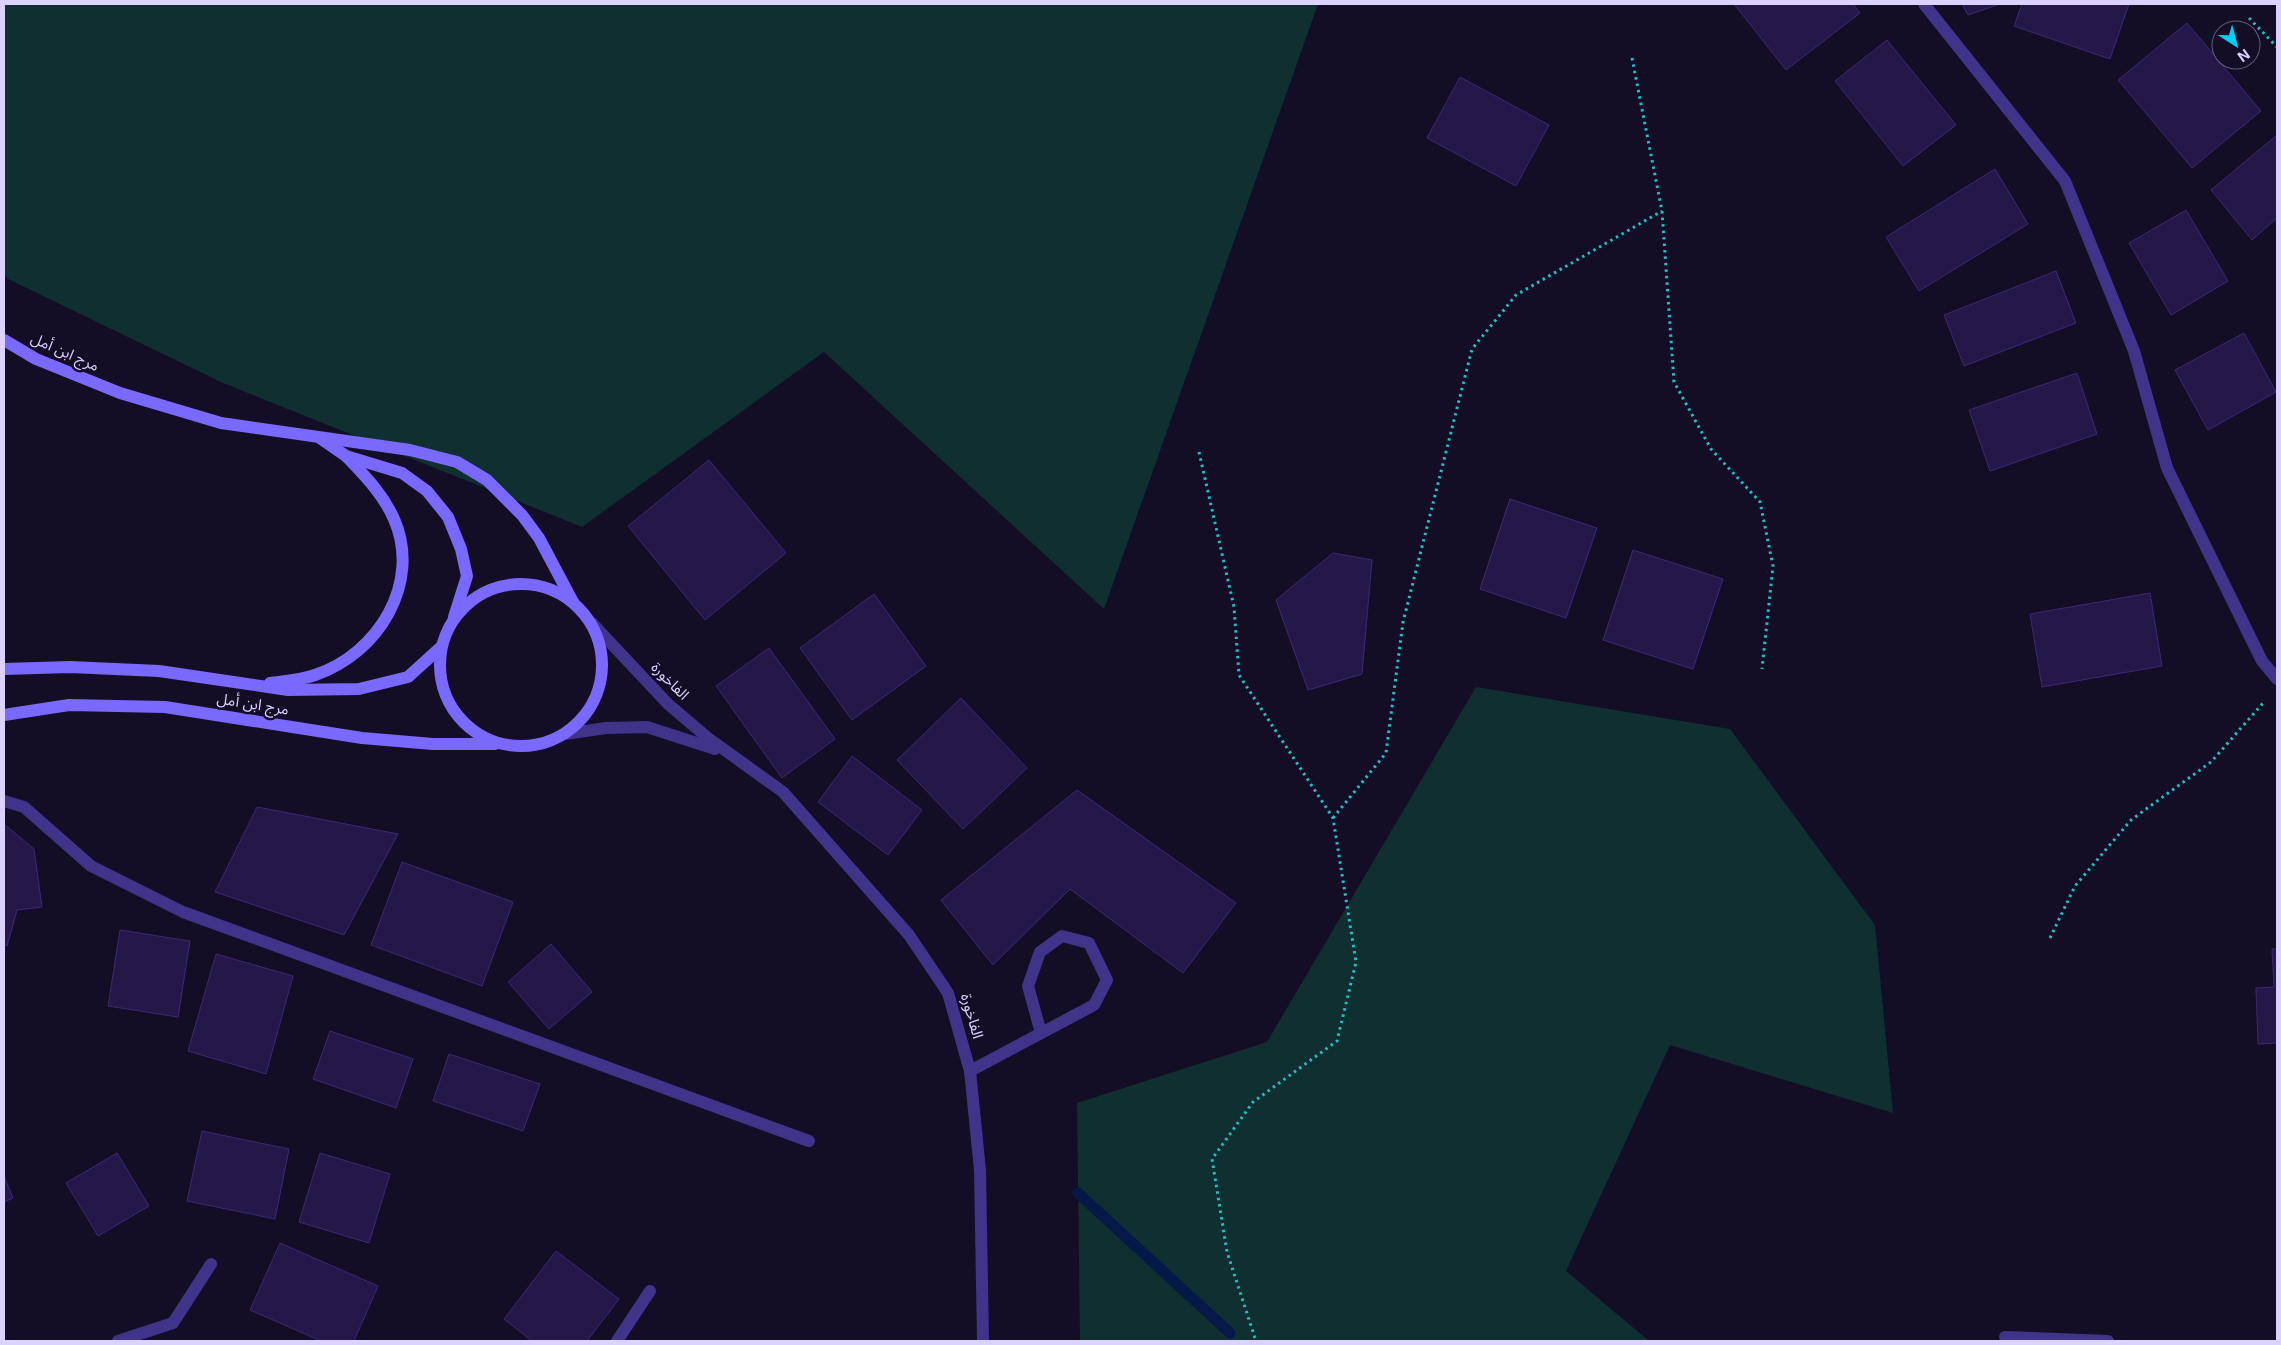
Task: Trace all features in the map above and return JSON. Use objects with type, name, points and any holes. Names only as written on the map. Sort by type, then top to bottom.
[{"type":"street","points":[[1924,4],[2065,181],[2134,351],[2167,468],[2262,661],[2277,679]]},
{"type":"street","name":"مرج ابن أمل","points":[[4,340],[36,359],[120,393],[221,423],[410,450],[457,462],[487,480],[522,515],[539,538],[574,602]]},
{"type":"street","name":"مرج ابن أمل","points":[[318,436],[346,456],[402,473],[427,491],[448,517],[461,549],[467,576],[452,621]]},
{"type":"street","points":[[257,686],[315,676],[350,658],[379,629],[396,601],[404,561],[395,520],[378,489],[346,456]]},
{"type":"street","points":[[520,583],[548,588],[574,602],[592,623],[601,645],[603,674],[595,701],[578,724],[554,740],[526,747],[498,744],[472,731],[453,711],[442,685],[441,647],[452,621],[471,600],[497,586],[520,583]]},
{"type":"street","name":"الفاخورة","points":[[592,623],[668,704],[732,756],[783,792],[910,935],[948,993],[970,1071],[980,1170],[983,1341]]},
{"type":"street","name":"مرج ابن أمل","points":[[4,669],[70,667],[159,671],[288,690],[359,689],[408,677],[441,647]]},
{"type":"street","name":"مرج ابن أمل","points":[[4,715],[69,706],[165,707],[362,738],[433,744],[498,744]]},
{"type":"street","name":"الفاخورة","points":[[565,734],[606,728],[647,727],[686,738],[732,756]]},
{"type":"street","points":[[4,801],[24,807],[91,866],[183,912],[809,1142]]},
{"type":"street","points":[[970,1071],[1041,1034],[1094,1005],[1107,980],[1089,943],[1062,936],[1040,952],[1028,986],[1041,1034]]},
{"type":"street","points":[[118,1341],[172,1323],[211,1264]]},
{"type":"street","points":[[617,1341],[650,1291]]},
{"type":"street","points":[[2005,1337],[2108,1341]]},
{"type":"path","points":[[2249,18],[2277,47]]},
{"type":"path","points":[[1632,58],[1662,211],[1674,382],[1711,449],[1760,502],[1772,566],[1762,669]]},
{"type":"path","points":[[1333,818],[1386,753],[1403,622],[1472,349],[1516,294],[1662,211]]},
{"type":"path","points":[[1198,452],[1234,607],[1238,675],[1333,818],[1356,962],[1337,1041],[1253,1102],[1212,1159],[1227,1252],[1256,1341]]},
{"type":"path","points":[[2050,938],[2075,886],[2131,820],[2211,762],[2271,694]]},
{"type":"green space","points":[[4,4],[1318,4],[1104,609],[824,352],[582,527],[223,383],[8,279],[4,274]]},
{"type":"green space","points":[[1476,687],[1730,729],[1875,925],[1893,1113],[1670,1045],[1566,1271],[1649,1341],[1080,1341],[1077,1103],[1267,1042]]},
{"type":"building","points":[[1734,4],[1853,4],[1860,13],[1786,70]]},
{"type":"building","points":[[1962,4],[2000,4],[1968,15]]},
{"type":"building","points":[[2022,4],[2129,4],[2110,59],[2014,26]]},
{"type":"building","points":[[2187,23],[2211,52],[2211,70],[2227,70],[2261,111],[2192,168],[2118,80]]},
{"type":"building","points":[[1887,40],[1956,125],[1903,166],[1835,81]]},
{"type":"building","points":[[1460,77],[1549,125],[1516,186],[1427,138]]},
{"type":"building","points":[[2277,135],[2277,218],[2252,240],[2211,190]]},
{"type":"building","points":[[1995,169],[2028,224],[1919,291],[1886,237]]},
{"type":"building","points":[[2186,210],[2228,281],[2171,315],[2129,243]]},
{"type":"building","points":[[2056,271],[2076,323],[1964,366],[1944,315]]},
{"type":"building","points":[[2244,333],[2276,392],[2208,430],[2175,370]]},
{"type":"building","points":[[2077,373],[2097,434],[1990,471],[1969,410]]},
{"type":"building","points":[[709,460],[786,553],[705,620],[628,526]]},
{"type":"building","points":[[1510,499],[1597,528],[1566,618],[1480,589]]},
{"type":"building","points":[[1633,550],[1723,579],[1693,669],[1603,640]]},
{"type":"building","points":[[1333,553],[1372,560],[1362,674],[1308,690],[1276,600]]},
{"type":"building","points":[[2150,593],[2162,666],[2042,687],[2030,614]]},
{"type":"building","points":[[874,594],[926,666],[852,720],[800,648]]},
{"type":"building","points":[[769,648],[835,739],[782,778],[716,686]]},
{"type":"building","points":[[961,698],[1027,768],[963,829],[897,760]]},
{"type":"building","points":[[852,756],[922,810],[888,855],[818,802]]},
{"type":"building","points":[[1077,790],[1236,903],[1183,973],[1070,889],[993,965],[941,900]]},
{"type":"building","points":[[257,807],[398,834],[344,935],[215,892]]},
{"type":"building","points":[[4,824],[34,849],[42,907],[17,910],[7,946],[4,945]]},
{"type":"building","points":[[402,862],[513,902],[482,986],[371,945]]},
{"type":"building","points":[[120,930],[190,941],[178,1017],[108,1006]]},
{"type":"building","points":[[551,944],[592,992],[549,1029],[508,982]]},
{"type":"building","points":[[2272,949],[2277,949],[2277,1043],[2258,1044],[2256,988],[2274,987]]},
{"type":"building","points":[[216,954],[293,976],[266,1074],[188,1051]]},
{"type":"building","points":[[330,1031],[413,1059],[396,1108],[313,1079]]},
{"type":"building","points":[[449,1054],[540,1084],[523,1131],[433,1101]]},
{"type":"building","points":[[202,1131],[289,1149],[275,1219],[187,1201]]},
{"type":"building","points":[[117,1153],[149,1206],[98,1236],[66,1183]]},
{"type":"building","points":[[320,1153],[390,1174],[369,1243],[299,1222]]},
{"type":"building","points":[[4,1176],[13,1198],[4,1202]]},
{"type":"building","points":[[280,1243],[378,1286],[354,1341],[321,1341],[250,1310]]},
{"type":"building","points":[[556,1251],[619,1299],[587,1341],[532,1341],[504,1319]]},
{"type":"waterway","points":[[1078,1193],[1230,1333]]}]
